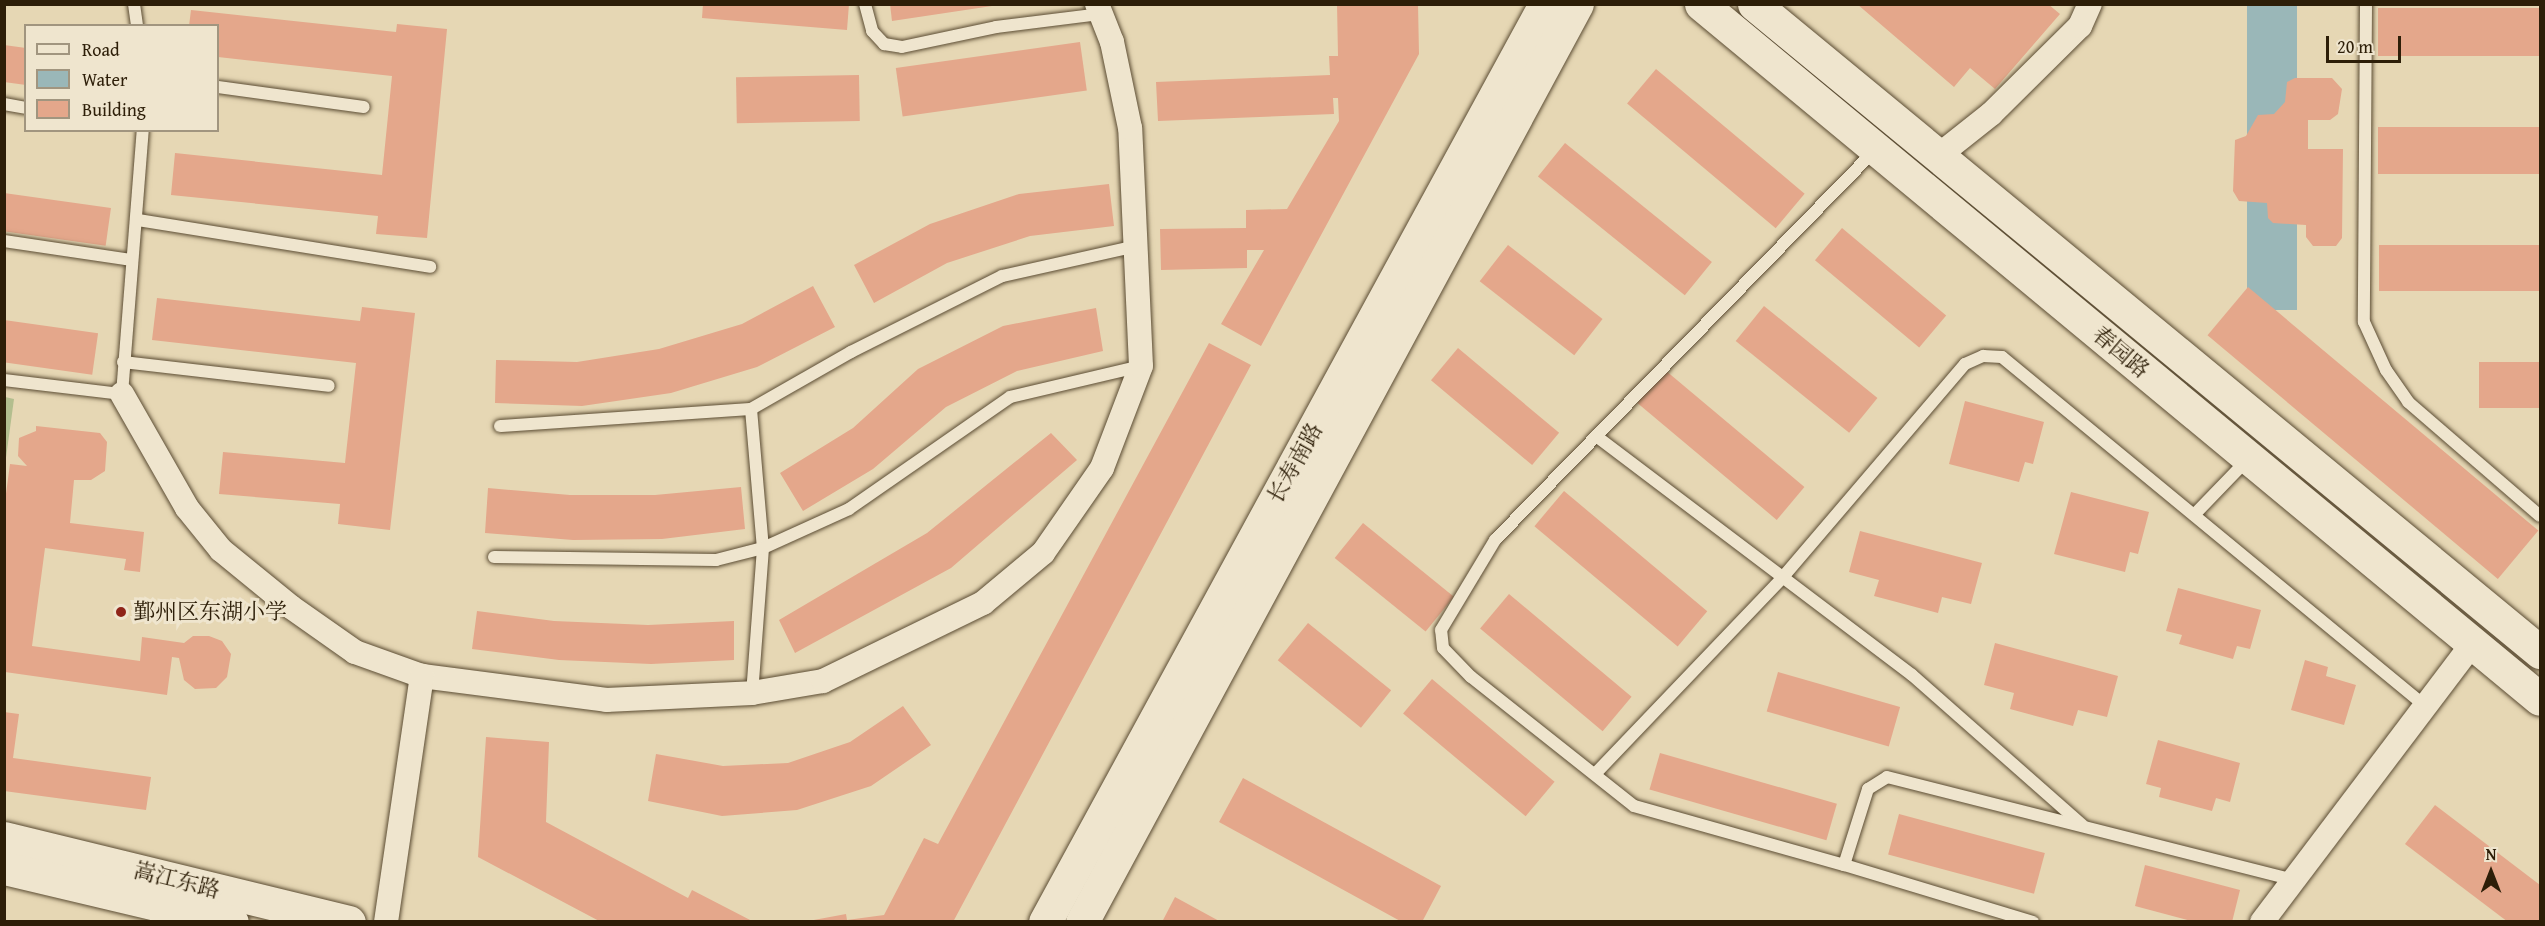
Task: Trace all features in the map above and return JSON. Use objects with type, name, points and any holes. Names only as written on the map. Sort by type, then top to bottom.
[{"type":"main road","name":"长寿南路","points":[[1045,921],[1545,4]]},
{"type":"main road","name":"长寿南路","points":[[1082,921],[1577,4]]},
{"type":"main road","name":"春园路","points":[[1701,4],[2473,643],[2533,671]]},
{"type":"main road","name":"春园路","points":[[1754,4],[1938,156],[2533,671]]},
{"type":"main road","name":"嵩江东路","points":[[4,838],[350,921]]},
{"type":"main road","name":"嵩江东路","points":[[4,868],[232,921]]},
{"type":"street","points":[[1938,156],[1991,114],[2080,26],[2090,4]]},
{"type":"street","points":[[122,394],[187,508],[221,550],[291,607],[355,652],[422,676],[606,700],[752,693],[823,681],[983,603],[1043,553],[1102,468],[1141,366],[1130,128],[1112,42],[1099,9]]},
{"type":"street","points":[[2262,921],[2473,643]]},
{"type":"street","points":[[386,921],[422,676]]},
{"type":"lane","points":[[134,4],[137,24]]},
{"type":"lane","points":[[865,4],[872,31],[884,44],[902,47],[996,27],[1099,9]]},
{"type":"lane","points":[[2366,4],[2364,322],[2386,370],[2408,402],[2541,516]]},
{"type":"lane","points":[[219,87],[364,107]]},
{"type":"lane","points":[[4,104],[24,108]]},
{"type":"lane","points":[[4,380],[122,394],[131,260],[138,220],[143,132]]},
{"type":"lane","points":[[1876,149],[1495,540],[1442,630],[1443,648],[1471,677],[1634,806],[2032,921]]},
{"type":"lane","points":[[138,220],[430,267]]},
{"type":"lane","points":[[4,241],[131,260]]},
{"type":"lane","points":[[500,426],[751,409],[851,352],[1002,276],[1136,246]]},
{"type":"lane","points":[[1595,774],[1783,577],[1965,364],[1983,356],[2002,357],[2425,706]]},
{"type":"lane","points":[[123,362],[329,386]]},
{"type":"lane","points":[[494,557],[716,560],[763,548],[849,509],[1010,397],[1141,366]]},
{"type":"lane","points":[[751,409],[763,548],[752,693]]},
{"type":"lane","points":[[1596,436],[1912,675],[2083,826]]},
{"type":"lane","points":[[2194,515],[2249,458]]},
{"type":"lane","points":[[1844,865],[1868,789],[1887,777],[2294,880]]},
{"type":"green space","points":[[4,398],[14,399],[5,465]]},
{"type":"water","points":[[2247,5],[2297,5],[2297,310],[2247,310]]},
{"type":"building","points":[[703,4],[849,4],[847,30],[702,18]]},
{"type":"building","points":[[890,4],[992,4],[992,6],[892,21]]},
{"type":"building","points":[[1337,4],[1418,4],[1419,54],[1261,346],[1221,324],[1264,250],[1247,250],[1247,268],[1161,270],[1160,229],[1246,228],[1246,210],[1287,209],[1339,121],[1338,98],[1333,98],[1334,114],[1158,121],[1156,82],[1330,75],[1329,56],[1338,56]]},
{"type":"building","points":[[1857,4],[2048,4],[2060,14],[1995,89],[1970,68],[1954,87]]},
{"type":"building","points":[[2378,8],[2540,8],[2540,56],[2378,56]]},
{"type":"building","points":[[191,10],[396,32],[397,24],[447,29],[427,238],[376,234],[378,216],[171,195],[175,153],[382,175],[392,76],[219,57],[219,24],[189,24]]},
{"type":"building","points":[[1080,42],[1087,91],[903,116],[896,68]]},
{"type":"building","points":[[4,45],[24,48],[24,85],[4,82]]},
{"type":"building","points":[[1656,69],[1805,194],[1776,228],[1627,103]]},
{"type":"building","points":[[859,75],[860,121],[737,123],[736,77]]},
{"type":"building","points":[[2295,78],[2332,78],[2342,89],[2338,114],[2330,120],[2308,120],[2308,149],[2343,149],[2342,238],[2336,246],[2313,246],[2306,237],[2306,225],[2273,223],[2268,218],[2267,203],[2239,201],[2233,191],[2235,140],[2246,136],[2258,115],[2274,114],[2285,102],[2287,82]]},
{"type":"building","points":[[2378,127],[2540,127],[2540,174],[2378,174]]},
{"type":"building","points":[[1565,143],[1712,262],[1685,295],[1538,176]]},
{"type":"building","points":[[1109,184],[1114,226],[1030,236],[947,263],[874,303],[854,265],[930,224],[1019,194]]},
{"type":"building","points":[[4,193],[111,208],[106,246],[4,231]]},
{"type":"building","points":[[1842,228],[1946,315],[1919,348],[1815,260]]},
{"type":"building","points":[[1508,245],[1603,319],[1574,355],[1480,281]]},
{"type":"building","points":[[2379,245],[2540,245],[2540,291],[2379,291]]},
{"type":"building","points":[[813,286],[835,327],[757,367],[671,393],[582,406],[495,403],[496,360],[577,362],[659,349],[742,324]]},
{"type":"building","points":[[2248,287],[2538,531],[2498,579],[2208,335]]},
{"type":"building","points":[[157,298],[360,321],[362,307],[415,313],[390,530],[338,524],[340,504],[219,494],[223,452],[345,463],[356,363],[152,340]]},
{"type":"building","points":[[1764,306],[1877,398],[1849,433],[1736,341]]},
{"type":"building","points":[[1096,308],[1103,351],[1017,371],[946,407],[873,469],[803,511],[780,473],[853,428],[918,369],[1003,326]]},
{"type":"building","points":[[4,320],[98,333],[92,375],[4,362]]},
{"type":"building","points":[[1209,343],[1251,365],[953,922],[803,922],[846,914],[847,920],[884,915],[924,838],[938,844]]},
{"type":"building","points":[[1458,348],[1559,433],[1532,465],[1431,380]]},
{"type":"building","points":[[2479,362],[2540,362],[2540,408],[2479,408]]},
{"type":"building","points":[[1665,370],[1804,487],[1777,520],[1637,403]]},
{"type":"building","points":[[1965,401],[2044,422],[2033,464],[2025,462],[2019,482],[1949,464]]},
{"type":"building","points":[[36,426],[100,433],[107,442],[105,471],[91,480],[74,480],[70,523],[144,532],[140,572],[124,570],[126,559],[45,548],[32,646],[140,661],[142,637],[184,643],[193,636],[209,636],[222,641],[231,654],[227,677],[216,688],[195,689],[184,680],[179,658],[172,657],[167,695],[5,672],[5,501],[10,464],[27,466],[18,456],[19,438],[36,431]]},
{"type":"building","points":[[1051,433],[1077,460],[951,568],[795,653],[779,620],[927,533]]},
{"type":"building","points":[[741,487],[745,529],[662,539],[573,540],[485,533],[488,488],[570,495],[655,495]]},
{"type":"building","points":[[1564,491],[1707,611],[1678,646],[1534,526]]},
{"type":"building","points":[[2071,492],[2149,512],[2138,554],[2130,552],[2125,572],[2054,554]]},
{"type":"building","points":[[1363,523],[1454,597],[1426,632],[1335,558]]},
{"type":"building","points":[[1860,531],[1982,563],[1971,604],[1942,597],[1938,613],[1874,596],[1879,580],[1849,572]]},
{"type":"building","points":[[2178,588],[2261,610],[2250,649],[2237,646],[2233,659],[2179,644],[2182,635],[2166,631]]},
{"type":"building","points":[[1509,594],[1632,697],[1603,731],[1480,628]]},
{"type":"building","points":[[477,611],[554,621],[648,625],[734,621],[734,660],[651,664],[559,660],[472,649]]},
{"type":"building","points":[[1308,623],[1391,690],[1361,728],[1278,660]]},
{"type":"building","points":[[1995,643],[2118,676],[2107,717],[2078,710],[2073,726],[2010,709],[2014,693],[1984,685]]},
{"type":"building","points":[[2305,660],[2328,667],[2326,676],[2356,685],[2344,725],[2291,710]]},
{"type":"building","points":[[1778,672],[1900,707],[1889,746],[1767,711]]},
{"type":"building","points":[[1432,679],[1555,782],[1526,816],[1403,713]]},
{"type":"building","points":[[903,706],[931,745],[871,786],[797,810],[722,816],[648,801],[656,754],[723,766],[788,763],[850,742]]},
{"type":"building","points":[[4,712],[19,714],[13,758],[151,777],[146,810],[4,791]]},
{"type":"building","points":[[486,737],[549,742],[546,822],[688,898],[692,890],[754,922],[601,922],[478,857]]},
{"type":"building","points":[[2158,740],[2240,763],[2230,802],[2216,798],[2212,811],[2159,797],[2161,788],[2146,784]]},
{"type":"building","points":[[1660,753],[1837,804],[1826,840],[1650,790]]},
{"type":"building","points":[[1243,778],[1441,886],[1422,922],[1402,922],[1219,822]]},
{"type":"building","points":[[2435,805],[2540,885],[2540,922],[2508,922],[2405,844]]},
{"type":"building","points":[[1899,814],[2045,853],[2034,894],[1888,855]]},
{"type":"building","points":[[2145,865],[2240,890],[2232,922],[2195,922],[2135,906]]},
{"type":"building","points":[[1175,897],[1221,922],[1162,922]]},
{"type":"place","name":"鄞州区东湖小学","points":[[121,612]]}]
